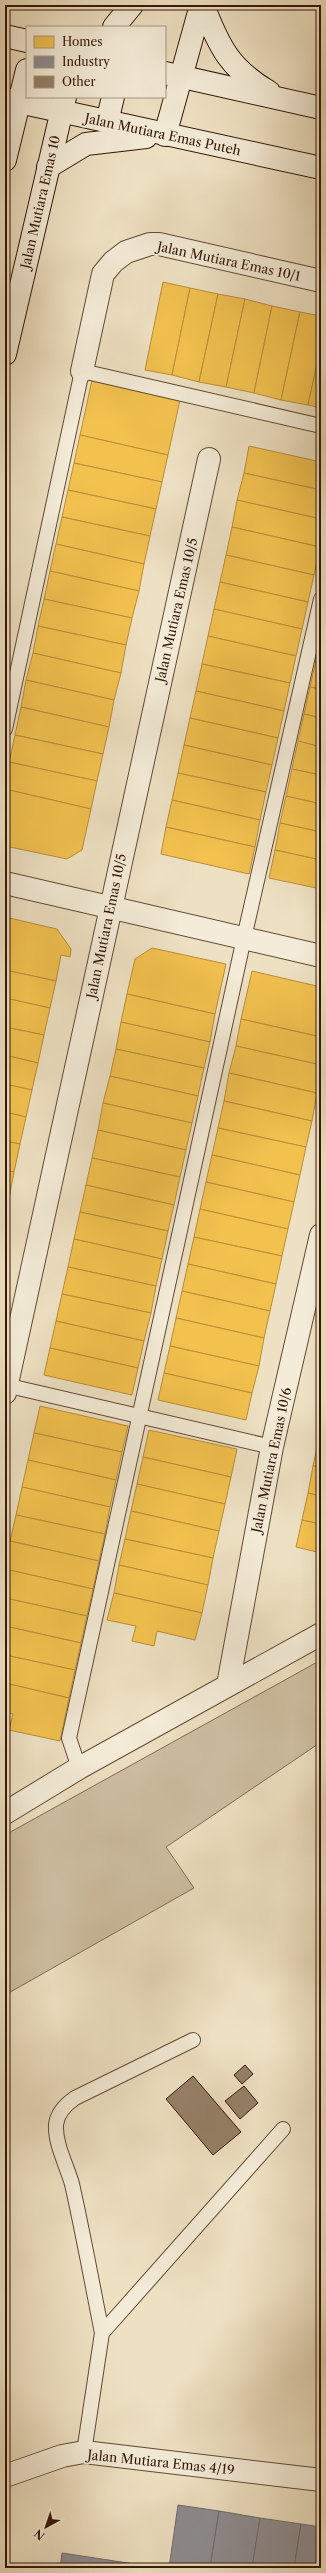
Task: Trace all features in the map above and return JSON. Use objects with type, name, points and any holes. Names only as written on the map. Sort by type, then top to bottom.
[{"type":"street","points":[[115,26],[132,5]]},
{"type":"street","points":[[132,26],[138,5]]},
{"type":"street","points":[[48,167],[86,144],[165,136],[173,75],[202,5]]},
{"type":"street","points":[[202,5],[215,38],[228,60],[249,80],[284,100]]},
{"type":"street","points":[[5,36],[26,41]]},
{"type":"street","points":[[5,157],[12,101],[26,72]]},
{"type":"street","points":[[173,75],[321,108]]},
{"type":"street","points":[[107,122],[113,98]]},
{"type":"street","name":"Jalan Mutiara Emas Puteh","points":[[12,101],[63,105],[107,122],[165,136],[321,168]]},
{"type":"street","name":"Jalan Mutiara Emas 10","points":[[6,347],[63,105]]},
{"type":"street","name":"Jalan Mutiara Emas 10/1","points":[[82,371],[103,274],[119,257],[133,248],[159,244],[321,281]]},
{"type":"street","name":"Jalan Mutiara Emas 10/5","points":[[6,1388],[109,908],[209,459]]},
{"type":"street","points":[[5,883],[321,956]]},
{"type":"street","name":"Jalan Mutiara Emas 10/6","points":[[228,1685],[272,1446],[316,1284],[321,1235]]},
{"type":"street","points":[[5,1813],[79,1768],[321,1634]]},
{"type":"street","name":"Jalan Mutiara Emas 4/19","points":[[5,2476],[62,2456],[84,2452],[321,2480]]},
{"type":"lane","points":[[5,729],[82,371],[321,426]]},
{"type":"lane","points":[[79,1768],[69,1738],[244,938],[321,599]]},
{"type":"lane","points":[[6,1388],[272,1446]]},
{"type":"lane","points":[[84,2452],[102,2332],[72,2183],[56,2125],[65,2105],[75,2098],[193,2040]]},
{"type":"lane","points":[[102,2332],[283,2129]]},
{"type":"shaded area","points":[[321,1660],[321,1742],[166,1847],[194,1888],[5,1995],[5,1835]]},
{"type":"building: Homes","points":[[163,282],[190,288],[172,375],[145,370]]},
{"type":"building: Homes","points":[[190,288],[218,294],[199,382],[172,375]]},
{"type":"building: Homes","points":[[218,294],[245,299],[226,387],[199,382]]},
{"type":"building: Homes","points":[[245,299],[272,306],[254,393],[226,387]]},
{"type":"building: Homes","points":[[272,306],[300,312],[281,400],[254,393]]},
{"type":"building: Homes","points":[[300,312],[321,316],[321,346],[308,405],[281,400]]},
{"type":"building: Homes","points":[[321,346],[321,408],[308,405]]},
{"type":"building: Homes","points":[[92,380],[180,400],[168,455],[80,435]]},
{"type":"building: Homes","points":[[80,435],[168,455],[162,482],[74,463]]},
{"type":"building: Homes","points":[[249,446],[321,462],[321,490],[244,473]]},
{"type":"building: Homes","points":[[74,463],[162,482],[156,509],[68,490]]},
{"type":"building: Homes","points":[[244,473],[321,490],[321,519],[237,500]]},
{"type":"building: Homes","points":[[68,490],[156,509],[150,536],[62,517]]},
{"type":"building: Homes","points":[[237,500],[321,519],[320,547],[232,527]]},
{"type":"building: Homes","points":[[62,517],[150,536],[144,564],[56,544]]},
{"type":"building: Homes","points":[[232,527],[320,547],[314,575],[226,555]]},
{"type":"building: Homes","points":[[56,544],[144,564],[139,591],[50,571]]},
{"type":"building: Homes","points":[[226,555],[314,575],[308,602],[220,582]]},
{"type":"building: Homes","points":[[50,571],[139,591],[132,618],[44,599]]},
{"type":"building: Homes","points":[[220,582],[308,602],[302,629],[214,609]]},
{"type":"building: Homes","points":[[44,599],[132,618],[126,645],[38,626]]},
{"type":"building: Homes","points":[[214,609],[302,629],[296,656],[208,636]]},
{"type":"building: Homes","points":[[38,626],[126,645],[121,673],[33,653]]},
{"type":"building: Homes","points":[[208,636],[296,656],[290,683],[202,664]]},
{"type":"building: Homes","points":[[321,637],[321,661],[316,660]]},
{"type":"building: Homes","points":[[33,653],[121,673],[114,700],[26,680]]},
{"type":"building: Homes","points":[[316,660],[321,661],[321,689],[310,687]]},
{"type":"building: Homes","points":[[202,664],[290,683],[284,711],[196,691]]},
{"type":"building: Homes","points":[[26,680],[114,700],[109,727],[21,707]]},
{"type":"building: Homes","points":[[310,687],[321,689],[321,718],[304,714]]},
{"type":"building: Homes","points":[[196,691],[284,711],[278,738],[190,718]]},
{"type":"building: Homes","points":[[21,707],[109,727],[103,754],[15,735]]},
{"type":"building: Homes","points":[[304,714],[321,718],[321,747],[298,741]]},
{"type":"building: Homes","points":[[190,718],[278,738],[272,765],[184,745]]},
{"type":"building: Homes","points":[[15,735],[103,754],[97,781],[9,762]]},
{"type":"building: Homes","points":[[298,741],[321,747],[321,775],[292,769]]},
{"type":"building: Homes","points":[[184,745],[272,765],[266,792],[178,773]]},
{"type":"building: Homes","points":[[9,762],[97,781],[91,809],[5,789]]},
{"type":"building: Homes","points":[[292,769],[321,775],[321,804],[286,796]]},
{"type":"building: Homes","points":[[178,773],[266,792],[260,820],[172,800]]},
{"type":"building: Homes","points":[[5,789],[91,809],[82,850],[67,859],[5,846]]},
{"type":"building: Homes","points":[[286,796],[321,804],[321,832],[280,823]]},
{"type":"building: Homes","points":[[172,800],[260,820],[255,847],[166,827]]},
{"type":"building: Homes","points":[[280,823],[321,832],[321,860],[275,850]]},
{"type":"building: Homes","points":[[166,827],[255,847],[249,874],[161,854]]},
{"type":"building: Homes","points":[[275,850],[321,860],[321,889],[269,878]]},
{"type":"building: Homes","points":[[5,917],[57,929],[71,949],[70,957],[61,955],[56,981],[5,970]]},
{"type":"building: Homes","points":[[152,948],[226,964],[215,1014],[127,994],[135,959]]},
{"type":"building: Homes","points":[[5,970],[56,981],[50,1008],[5,998]]},
{"type":"building: Homes","points":[[252,971],[321,987],[321,1037],[241,1019]]},
{"type":"building: Homes","points":[[127,994],[215,1014],[210,1042],[121,1022]]},
{"type":"building: Homes","points":[[5,998],[50,1008],[44,1035],[5,1027]]},
{"type":"building: Homes","points":[[241,1019],[321,1037],[321,1065],[236,1046]]},
{"type":"building: Homes","points":[[121,1022],[210,1042],[204,1068],[116,1049]]},
{"type":"building: Homes","points":[[5,1027],[44,1035],[38,1063],[5,1055]]},
{"type":"building: Homes","points":[[236,1046],[321,1065],[317,1093],[229,1073]]},
{"type":"building: Homes","points":[[116,1049],[204,1068],[198,1096],[110,1076]]},
{"type":"building: Homes","points":[[5,1055],[38,1063],[32,1090],[5,1084]]},
{"type":"building: Homes","points":[[229,1073],[317,1093],[312,1121],[224,1101]]},
{"type":"building: Homes","points":[[110,1076],[198,1096],[192,1123],[103,1103]]},
{"type":"building: Homes","points":[[5,1084],[32,1090],[26,1117],[5,1112]]},
{"type":"building: Homes","points":[[224,1101],[312,1121],[306,1147],[218,1128]]},
{"type":"building: Homes","points":[[103,1103],[192,1123],[186,1150],[98,1130]]},
{"type":"building: Homes","points":[[5,1112],[26,1117],[20,1144],[5,1141]]},
{"type":"building: Homes","points":[[218,1128],[306,1147],[300,1175],[212,1155]]},
{"type":"building: Homes","points":[[98,1130],[186,1150],[180,1177],[92,1158]]},
{"type":"building: Homes","points":[[5,1141],[20,1144],[14,1172],[5,1170]]},
{"type":"building: Homes","points":[[212,1155],[300,1175],[294,1202],[206,1182]]},
{"type":"building: Homes","points":[[92,1158],[180,1177],[174,1205],[86,1185]]},
{"type":"building: Homes","points":[[5,1170],[14,1172],[9,1199],[5,1198]]},
{"type":"building: Homes","points":[[206,1182],[294,1202],[288,1229],[200,1209]]},
{"type":"building: Homes","points":[[86,1185],[174,1205],[168,1231],[80,1212]]},
{"type":"building: Homes","points":[[200,1209],[288,1229],[282,1256],[194,1237]]},
{"type":"building: Homes","points":[[80,1212],[168,1231],[162,1259],[74,1239]]},
{"type":"building: Homes","points":[[194,1237],[282,1256],[276,1284],[188,1264]]},
{"type":"building: Homes","points":[[74,1239],[162,1259],[156,1286],[68,1267]]},
{"type":"building: Homes","points":[[188,1264],[276,1284],[270,1311],[182,1291]]},
{"type":"building: Homes","points":[[68,1267],[156,1286],[151,1313],[62,1294]]},
{"type":"building: Homes","points":[[182,1291],[270,1311],[264,1338],[176,1318]]},
{"type":"building: Homes","points":[[62,1294],[151,1313],[144,1341],[56,1321]]},
{"type":"building: Homes","points":[[176,1318],[264,1338],[259,1366],[170,1346]]},
{"type":"building: Homes","points":[[56,1321],[144,1341],[138,1368],[50,1348]]},
{"type":"building: Homes","points":[[170,1346],[259,1366],[252,1393],[164,1373]]},
{"type":"building: Homes","points":[[50,1348],[138,1368],[132,1395],[44,1375]]},
{"type":"building: Homes","points":[[164,1373],[252,1393],[246,1420],[158,1400]]},
{"type":"building: Homes","points":[[40,1406],[128,1426],[122,1452],[34,1433]]},
{"type":"building: Homes","points":[[149,1430],[237,1449],[231,1477],[143,1457]]},
{"type":"building: Homes","points":[[34,1433],[122,1452],[116,1480],[28,1460]]},
{"type":"building: Homes","points":[[319,1438],[321,1439],[321,1467],[313,1466]]},
{"type":"building: Homes","points":[[143,1457],[231,1477],[225,1504],[137,1484]]},
{"type":"building: Homes","points":[[28,1460],[116,1480],[110,1507],[22,1487]]},
{"type":"building: Homes","points":[[313,1466],[321,1467],[321,1496],[308,1493]]},
{"type":"building: Homes","points":[[137,1484],[225,1504],[219,1531],[131,1511]]},
{"type":"building: Homes","points":[[22,1487],[110,1507],[105,1534],[16,1515]]},
{"type":"building: Homes","points":[[308,1493],[321,1496],[321,1524],[302,1520]]},
{"type":"building: Homes","points":[[131,1511],[219,1531],[213,1558],[125,1539]]},
{"type":"building: Homes","points":[[16,1515],[105,1534],[99,1561],[10,1541]]},
{"type":"building: Homes","points":[[302,1520],[321,1524],[321,1553],[296,1547]]},
{"type":"building: Homes","points":[[125,1539],[213,1558],[208,1585],[119,1565]]},
{"type":"building: Homes","points":[[10,1541],[99,1561],[93,1589],[5,1569]]},
{"type":"building: Homes","points":[[119,1565],[208,1585],[202,1613],[114,1593]]},
{"type":"building: Homes","points":[[5,1569],[93,1589],[87,1616],[5,1598]]},
{"type":"building: Homes","points":[[114,1593],[202,1613],[195,1640],[157,1631],[154,1646],[132,1641],[136,1626],[107,1620]]},
{"type":"building: Homes","points":[[5,1598],[87,1616],[81,1643],[5,1626]]},
{"type":"building: Homes","points":[[5,1626],[81,1643],[75,1670],[5,1655]]},
{"type":"building: Homes","points":[[5,1655],[75,1670],[69,1698],[5,1683]]},
{"type":"building: Homes","points":[[5,1683],[69,1698],[60,1741],[9,1730],[13,1714],[5,1712]]},
{"type":"building: Industry","points":[[178,2505],[219,2511],[210,2568],[169,2568]]},
{"type":"building: Industry","points":[[219,2511],[260,2518],[252,2568],[210,2568]]},
{"type":"building: Industry","points":[[260,2518],[301,2524],[294,2568],[252,2568]]},
{"type":"building: Industry","points":[[301,2524],[321,2527],[321,2568],[294,2568]]},
{"type":"building: Industry","points":[[62,2553],[128,2563],[127,2568],[60,2568]]},
{"type":"building: Industry","points":[[128,2563],[161,2568],[127,2568]]},
{"type":"building: Other","points":[[245,2065],[253,2074],[242,2084],[234,2075]]},
{"type":"building: Other","points":[[193,2076],[241,2132],[213,2155],[166,2099]]},
{"type":"building: Other","points":[[244,2086],[258,2103],[240,2119],[225,2101]]}]
